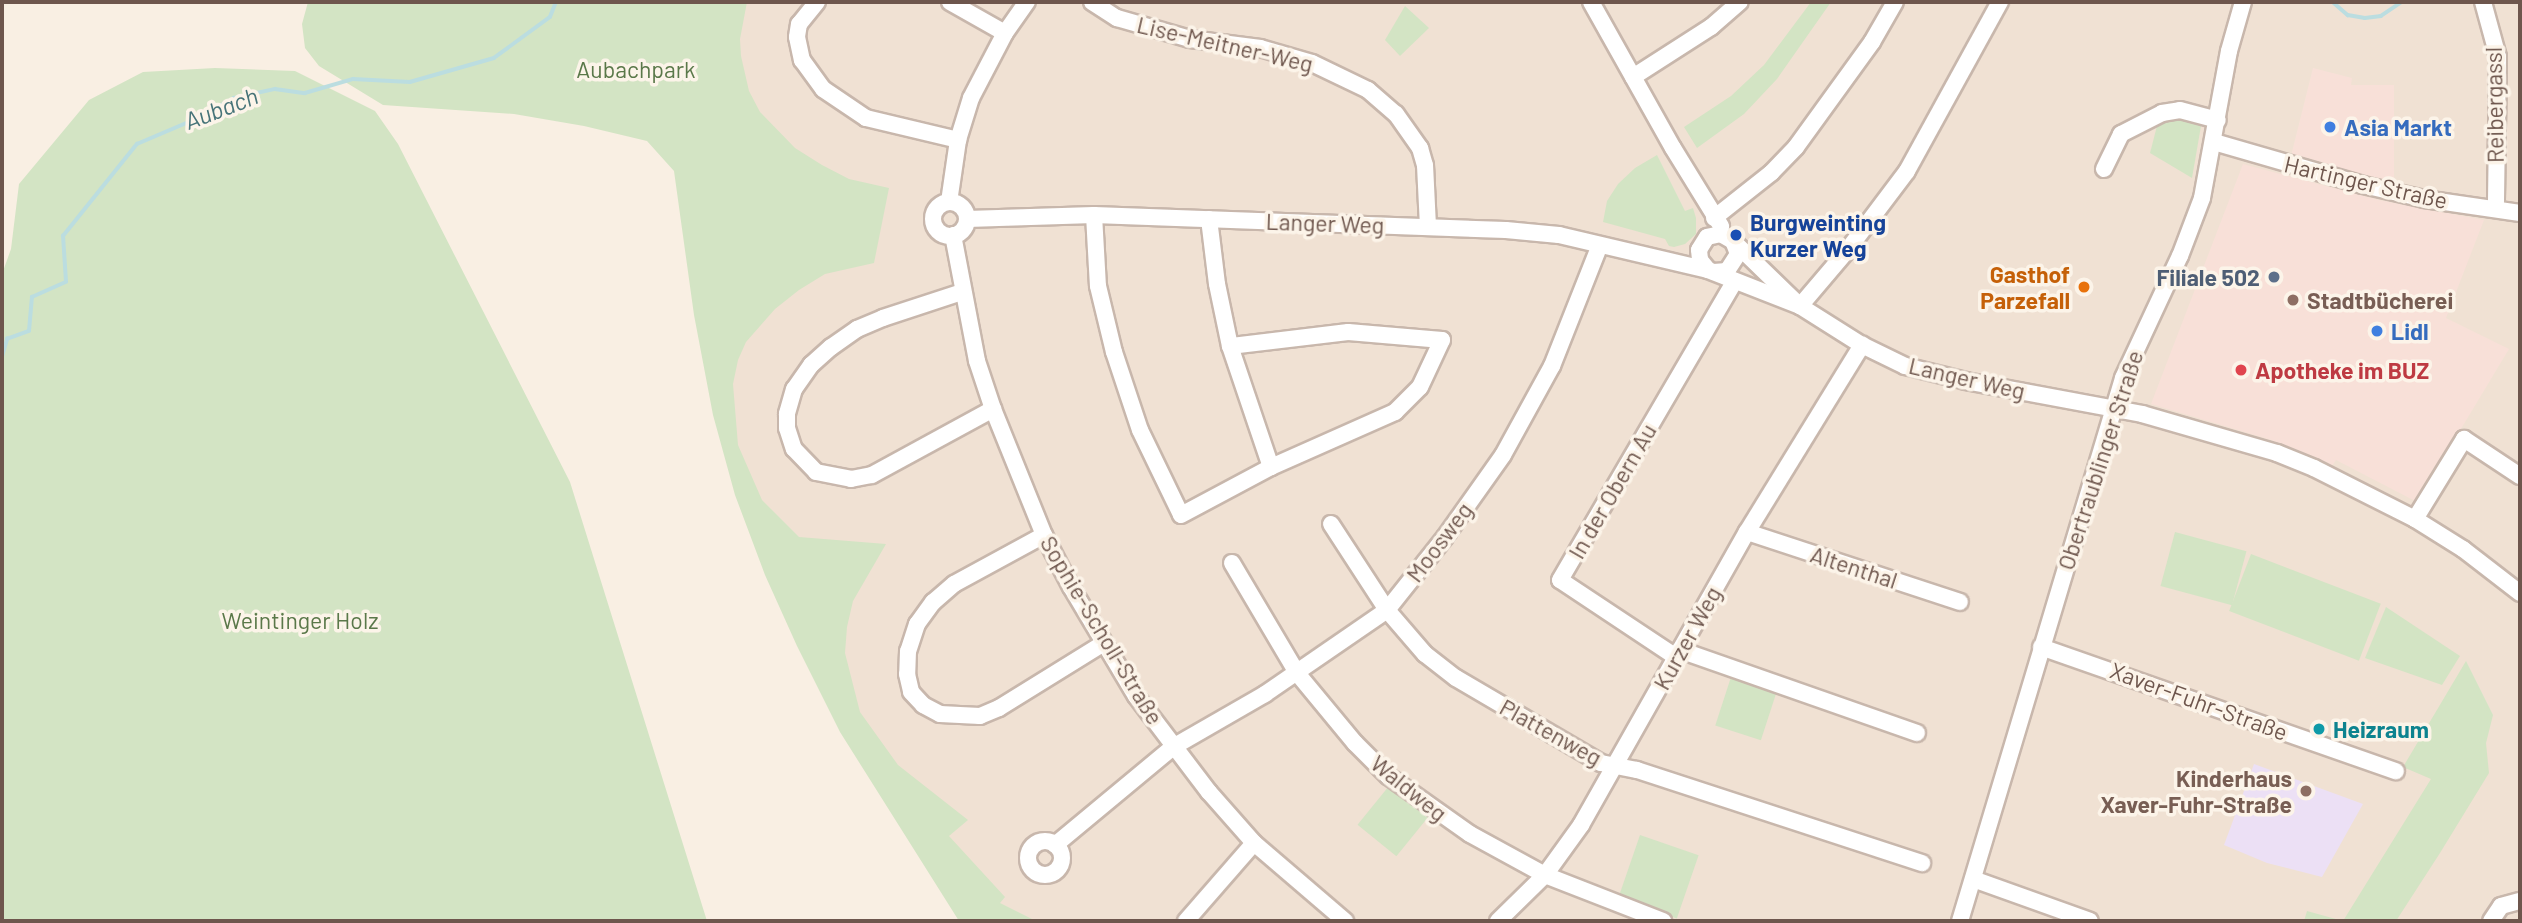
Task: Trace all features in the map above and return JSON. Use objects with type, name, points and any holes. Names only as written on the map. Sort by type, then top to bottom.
[{"type":"street","points":[[817,2],[799,24],[797,37],[802,60],[823,89],[866,118],[958,140]]},
{"type":"street","points":[[950,2],[1005,33]]},
{"type":"street","points":[[953,235],[963,230],[967,219],[964,209],[950,202],[958,140],[971,98],[1005,33],[1027,2]]},
{"type":"street","name":"Lise-Meitner-Weg","points":[[1091,2],[1117,18],[1190,39],[1261,48],[1312,63],[1368,90],[1396,114],[1419,148],[1425,165],[1428,227]]},
{"type":"street","points":[[1591,2],[1712,215],[1734,242],[1800,306],[1846,252],[1907,171],[2000,2]]},
{"type":"street","points":[[1633,77],[1711,27],[1740,2]]},
{"type":"street","points":[[1712,215],[1771,173],[1796,147],[1872,41],[1895,2]]},
{"type":"street","name":"Obertraublinger Straße","points":[[1960,921],[2041,647],[2133,353],[2180,256],[2202,198],[2229,51],[2243,2]]},
{"type":"street","name":"Reibergassl","points":[[2483,2],[2498,57],[2496,209]]},
{"type":"street","points":[[2104,169],[2122,134],[2162,113],[2180,110],[2218,120]]},
{"type":"street","name":"Hartinger Straße","points":[[2214,142],[2363,185],[2520,213]]},
{"type":"street","name":"Sophie-Scholl-Straße","points":[[950,202],[937,208],[933,222],[943,234],[953,235],[977,361],[993,409],[1044,536],[1104,643],[1173,747],[1254,843],[1345,921]]},
{"type":"street","points":[[1094,215],[1098,286],[1114,352],[1140,430],[1181,516],[1271,467],[1395,411],[1420,387],[1441,340],[1348,332],[1230,346]]},
{"type":"street","name":"Langer Weg","points":[[967,219],[1094,215],[1559,234],[1711,271],[1800,306],[1862,345],[1905,366],[1951,378],[2115,408],[2277,453],[2314,468],[2415,519],[2463,549],[2520,593]]},
{"type":"street","points":[[1680,264],[1703,244],[1721,234],[1734,242],[1738,254],[1732,267],[1721,273],[1711,271],[1700,260],[1703,244],[1712,224],[1712,215]]},
{"type":"street","points":[[1209,219],[1217,284],[1230,346],[1271,467]]},
{"type":"street","name":"Moosweg","points":[[1055,845],[1173,747],[1297,673],[1387,610],[1445,537],[1503,455],[1552,366],[1600,245]]},
{"type":"street","name":"In der Obern Au","points":[[1734,282],[1560,580],[1678,653],[1917,733]]},
{"type":"street","points":[[962,292],[883,318],[857,329],[831,347],[811,365],[794,390],[787,414],[787,428],[794,449],[816,472],[851,479],[872,475],[993,409]]},
{"type":"street","name":"Kurzer Weg","points":[[1498,921],[1545,875],[1581,825],[1617,766],[1747,532],[1862,345]]},
{"type":"street","points":[[2415,519],[2464,439],[2520,476]]},
{"type":"street","name":"Plattenweg","points":[[1331,524],[1387,610],[1425,654],[1456,678],[1601,763],[1922,863]]},
{"type":"street","name":"Altenthal","points":[[1747,532],[1960,602]]},
{"type":"street","points":[[1044,536],[954,584],[933,602],[917,624],[908,650],[907,674],[911,692],[923,705],[940,715],[980,716],[999,708],[1104,643]]},
{"type":"street","name":"Waldweg","points":[[1232,563],[1297,673],[1355,743],[1388,776],[1470,834],[1545,875],[1663,921]]},
{"type":"street","name":"Xaver-Fuhr-Straße","points":[[2041,647],[2396,771]]},
{"type":"street","points":[[1185,921],[1254,843]]},
{"type":"street","points":[[1973,879],[2090,921]]},
{"type":"street","points":[[2491,921],[2501,906],[2519,903]]},
{"type":"shaded area","points":[[693,2],[2520,2],[2520,921],[976,921],[890,781],[738,475]]},
{"type":"shaded area","points":[[2313,68],[2352,78],[2351,85],[2394,85],[2394,183],[2291,156]]},
{"type":"shaded area","points":[[2243,164],[2379,200],[2484,220],[2446,318],[2509,349],[2417,502],[2336,460],[2332,466],[2271,440],[2151,404]]},
{"type":"shaded area","points":[[2254,764],[2363,804],[2322,877],[2267,863],[2224,845]]},
{"type":"green space","name":"Aubachpark","points":[[308,2],[747,2],[740,39],[741,56],[749,91],[760,112],[795,148],[822,165],[849,179],[889,188],[874,263],[825,274],[799,290],[775,309],[746,342],[738,360],[733,384],[738,445],[762,500],[799,537],[886,544],[853,601],[847,627],[845,653],[860,712],[898,765],[968,820],[949,836],[1005,897],[1000,903],[1036,921],[959,921],[840,732],[797,646],[765,575],[735,495],[713,415],[694,315],[674,171],[647,141],[584,126],[514,114],[383,105],[319,66],[305,48],[302,24]]},
{"type":"green space","points":[[1811,2],[1831,2],[1777,79],[1744,114],[1697,148],[1684,127],[1731,96],[1764,65]]},
{"type":"green space","points":[[1405,6],[1429,28],[1400,56],[1385,40]]},
{"type":"green space","name":"Weintinger Holz","points":[[215,68],[295,71],[375,111],[398,144],[570,482],[707,921],[2,921],[2,274],[11,249],[19,184],[89,100],[143,72]]},
{"type":"green space","points":[[2171,117],[2201,126],[2192,178],[2150,153],[2158,122]]},
{"type":"green space","points":[[1657,155],[1685,211],[1693,208],[1696,218],[1696,234],[1685,244],[1674,247],[1669,246],[1665,239],[1603,222],[1607,201],[1618,184],[1635,168]]},
{"type":"green space","points":[[2175,532],[2246,551],[2232,605],[2161,586]]},
{"type":"green space","points":[[2251,554],[2381,604],[2359,661],[2229,611]]},
{"type":"green space","points":[[2386,607],[2460,656],[2442,685],[2365,658]]},
{"type":"green space","points":[[2466,661],[2493,715],[2486,743],[2489,773],[2396,921],[2343,921],[2431,779],[2403,767]]},
{"type":"green space","points":[[1731,677],[1777,692],[1761,740],[1715,726]]},
{"type":"green space","points":[[1389,786],[1428,817],[1396,856],[1358,825]]},
{"type":"green space","points":[[1640,835],[1699,855],[1677,919],[1618,898]]},
{"type":"green space","points":[[2307,911],[2343,921],[2304,921]]},
{"type":"waterway","name":"Aubach","points":[[2,357],[7,339],[29,331],[32,297],[66,282],[63,236],[137,144],[196,119],[234,98],[275,89],[305,93],[353,79],[410,82],[494,58],[550,17],[556,2]]},
{"type":"waterway","name":"Aubach","points":[[2333,2],[2348,15],[2365,18],[2381,16],[2402,2]]},
{"type":"place","name":"Asia Markt","points":[[2330,127]]},
{"type":"place","name":"Burgweinting Kurzer Weg","points":[[1736,235]]},
{"type":"place","name":"Filiale 502","points":[[2274,277]]},
{"type":"place","name":"Gasthof Parzefall","points":[[2084,287]]},
{"type":"place","name":"Stadtbücherei","points":[[2293,300]]},
{"type":"place","name":"Lidl","points":[[2377,331]]},
{"type":"place","name":"Apotheke im BUZ","points":[[2241,370]]},
{"type":"place","name":"Heizraum","points":[[2319,729]]},
{"type":"place","name":"Kinderhaus Xaver-Fuhr-Straße","points":[[2306,791]]}]
